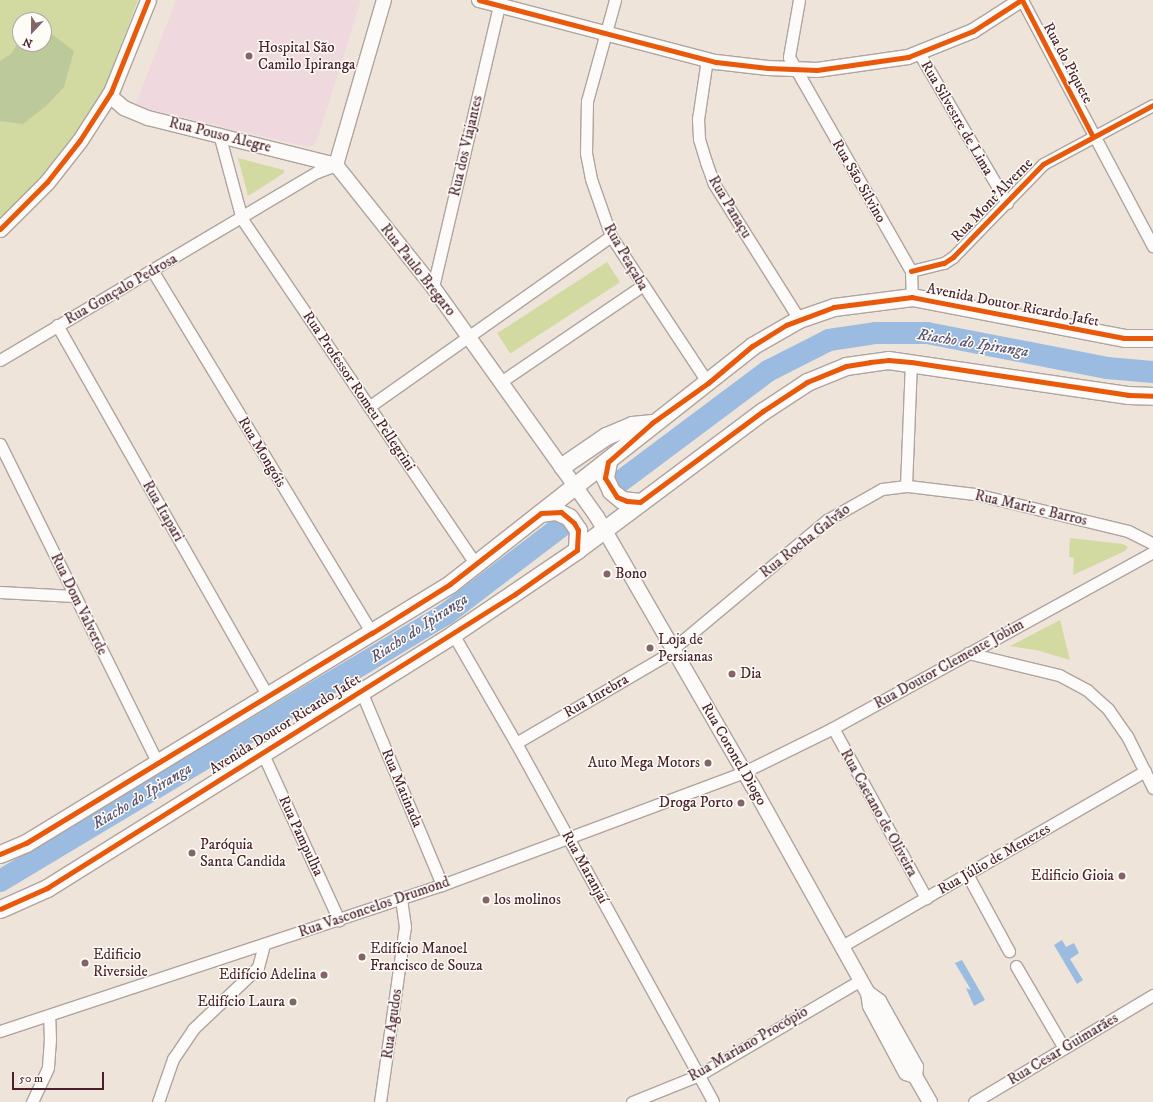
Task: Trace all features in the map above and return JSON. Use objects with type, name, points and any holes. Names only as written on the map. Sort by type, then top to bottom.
[{"type":"main road","points":[[0,229],[47,182],[66,159],[109,95],[148,0]]},
{"type":"main road","name":"Avenida Doutor Ricardo Jafet","points":[[0,854],[26,843],[372,633],[476,564],[608,462],[652,423],[708,383],[752,346],[799,319],[834,307],[912,297],[1124,338],[1153,338]]},
{"type":"main road","name":"Avenida Doutor Ricardo Jafet","points":[[0,909],[47,888],[262,752],[453,634],[577,550],[601,523],[640,502],[763,411],[807,382],[846,366],[888,360],[911,362],[1128,395],[1153,396]]},
{"type":"main road","points":[[562,466],[606,436],[632,425],[652,423]]},
{"type":"main road","points":[[608,462],[605,478],[611,491],[622,500],[640,502]]},
{"type":"main road","points":[[541,513],[556,511],[569,517],[578,530],[577,550]]},
{"type":"street","points":[[242,218],[317,172],[336,165],[384,0]]},
{"type":"street","points":[[479,0],[707,59],[794,70],[817,70],[868,65],[919,53],[973,31],[1022,0]]},
{"type":"street","name":"Rua Peaçaba","points":[[614,0],[592,78],[585,122],[586,153],[591,179],[611,236],[642,286],[708,383]]},
{"type":"street","name":"Rua São Silvino","points":[[799,0],[789,53],[794,70],[911,271],[912,297]]},
{"type":"street","name":"Rua do Piquete","points":[[1022,0],[1093,137],[1153,246]]},
{"type":"street","name":"Rua dos Viajantes","points":[[433,287],[499,5]]},
{"type":"street","name":"Rua Silvestre de Lima","points":[[919,53],[1006,203]]},
{"type":"street","name":"Rua Panaçu","points":[[707,59],[698,118],[699,139],[706,162],[714,184],[799,319]]},
{"type":"street","name":"Rua Pouso Alegre","points":[[109,95],[135,113],[336,165]]},
{"type":"street","name":"Rua Mont'Alverne","points":[[911,271],[944,263],[953,257],[1043,164],[1153,106]]},
{"type":"street","name":"Rua Professor Romeu Pellegrini","points":[[219,134],[242,218],[476,564]]},
{"type":"street","name":"Rua Paulo Bregaro","points":[[336,165],[433,287],[502,380],[577,486],[601,523]]},
{"type":"street","name":"Rua Gonçalo Pedrosa","points":[[0,360],[57,325],[242,218]]},
{"type":"street","points":[[370,406],[611,236]]},
{"type":"street","name":"Rua Mongóis","points":[[152,270],[372,633]]},
{"type":"street","points":[[502,380],[642,286]]},
{"type":"street","name":"Rua Itapari","points":[[57,325],[268,696]]},
{"type":"street","points":[[906,486],[911,362]]},
{"type":"street","name":"Rua Dom Valverde","points":[[0,444],[158,763]]},
{"type":"street","name":"Rua Mariz e Barros","points":[[906,486],[941,488],[975,494],[1128,531],[1153,544]]},
{"type":"street","name":"Rua Rocha Galvão","points":[[673,646],[827,520],[882,489],[906,486]]},
{"type":"street","name":"Rua Coronel Diogo","points":[[601,523],[673,646],[868,993],[879,1001],[916,1067],[915,1076],[930,1102]]},
{"type":"street","name":"Rua Doutor Clemente Jobim","points":[[744,772],[833,728],[1153,552]]},
{"type":"street","points":[[0,592],[74,596]]},
{"type":"street","name":"Rua Maranjaí","points":[[453,634],[516,743],[713,1102]]},
{"type":"street","name":"Rua Inrebra","points":[[516,743],[663,657],[673,646]]},
{"type":"street","points":[[968,653],[1059,675],[1087,690],[1116,720],[1153,788]]},
{"type":"street","name":"Rua Matinada","points":[[361,691],[442,885]]},
{"type":"street","name":"Rua Caetano de Oliveira","points":[[833,728],[926,898]]},
{"type":"street","name":"Rua Pampulha","points":[[262,752],[339,920]]},
{"type":"street","name":"Rua Júlio de Menezes","points":[[842,946],[1145,771]]},
{"type":"street","name":"Rua Vasconcelos Drumond","points":[[0,1031],[442,885],[744,772]]},
{"type":"street","points":[[967,874],[1009,951]]},
{"type":"street","name":"Rua Agudos","points":[[380,1102],[406,927],[400,899]]},
{"type":"street","points":[[158,1102],[173,1059],[193,1029],[258,967],[264,944]]},
{"type":"street","points":[[1016,966],[1064,1048]]},
{"type":"street","name":"Rua Mariano Procópio","points":[[632,1102],[699,1075],[861,980]]},
{"type":"street","name":"Rua Cesar Guimarães","points":[[974,1102],[1153,996]]},
{"type":"street","points":[[32,1102],[48,1067],[50,1040],[48,1014]]},
{"type":"shaded area","name":"Hospital São Camilo Ipiranga","points":[[176,0],[361,0],[317,141],[314,145],[308,147],[135,106]]},
{"type":"green space","points":[[0,0],[138,0],[101,98],[71,149],[0,219]]},
{"type":"green space","points":[[52,34],[74,51],[64,87],[46,106],[23,124],[0,121],[0,61],[12,52],[52,52]]},
{"type":"green space","points":[[238,158],[284,170],[284,173],[248,196]]},
{"type":"green space","points":[[607,262],[620,282],[510,353],[497,333]]},
{"type":"green space","points":[[1070,538],[1123,544],[1128,547],[1125,551],[1073,575],[1074,558],[1069,557]]},
{"type":"green space","points":[[1060,620],[1070,660],[1036,650],[1010,646]]},
{"type":"water","points":[[1062,940],[1066,947],[1074,943],[1079,953],[1070,959],[1083,980],[1077,984],[1054,945]]},
{"type":"water","points":[[962,960],[985,1000],[974,1006],[966,988],[971,990],[955,963]]},
{"type":"waterway","name":"Riacho do Ipiranga","points":[[621,481],[768,371],[829,340],[876,333],[927,333],[1107,368],[1153,372]]},
{"type":"waterway","name":"Riacho do Ipiranga","points":[[0,881],[446,614],[563,525]]},
{"type":"cycle path","points":[[0,229],[47,182],[80,140],[111,92],[148,0]]},
{"type":"cycle path","points":[[479,0],[716,62],[768,68],[817,70],[908,57],[973,31],[1021,0]]},
{"type":"cycle path","points":[[1022,0],[1093,137]]},
{"type":"cycle path","points":[[911,271],[944,263],[953,257],[1043,164],[1153,105]]},
{"type":"cycle path","points":[[1153,338],[1124,338],[912,297],[834,307],[786,325],[752,346],[708,383],[652,423],[608,462],[605,478],[617,497],[627,501],[640,502],[763,411],[807,382],[846,366],[870,362],[888,360],[911,362],[1128,395],[1153,396]]},
{"type":"cycle path","points":[[0,854],[26,843],[450,584],[541,513],[561,512],[574,523],[578,530],[577,550],[515,594],[47,888],[0,909]]},
{"type":"place","name":"Hospital São Camilo Ipiranga","points":[[249,56]]},
{"type":"place","name":"Bono","points":[[607,574]]},
{"type":"place","name":"Loja de Persianas","points":[[650,648]]},
{"type":"place","name":"Dia","points":[[732,674]]},
{"type":"place","name":"Auto Mega Motors","points":[[708,763]]},
{"type":"place","name":"Droga Porto","points":[[741,803]]},
{"type":"place","name":"Paróquia Santa Candida","points":[[192,853]]},
{"type":"place","name":"Edificio Gioia","points":[[1122,876]]},
{"type":"place","name":"los molinos","points":[[486,900]]},
{"type":"place","name":"Edifício Manoel Francisco de Souza","points":[[362,957]]},
{"type":"place","name":"Edificio Riverside","points":[[85,963]]},
{"type":"place","name":"Edifício Adelina","points":[[324,975]]},
{"type":"place","name":"Edifício Laura","points":[[293,1002]]}]
